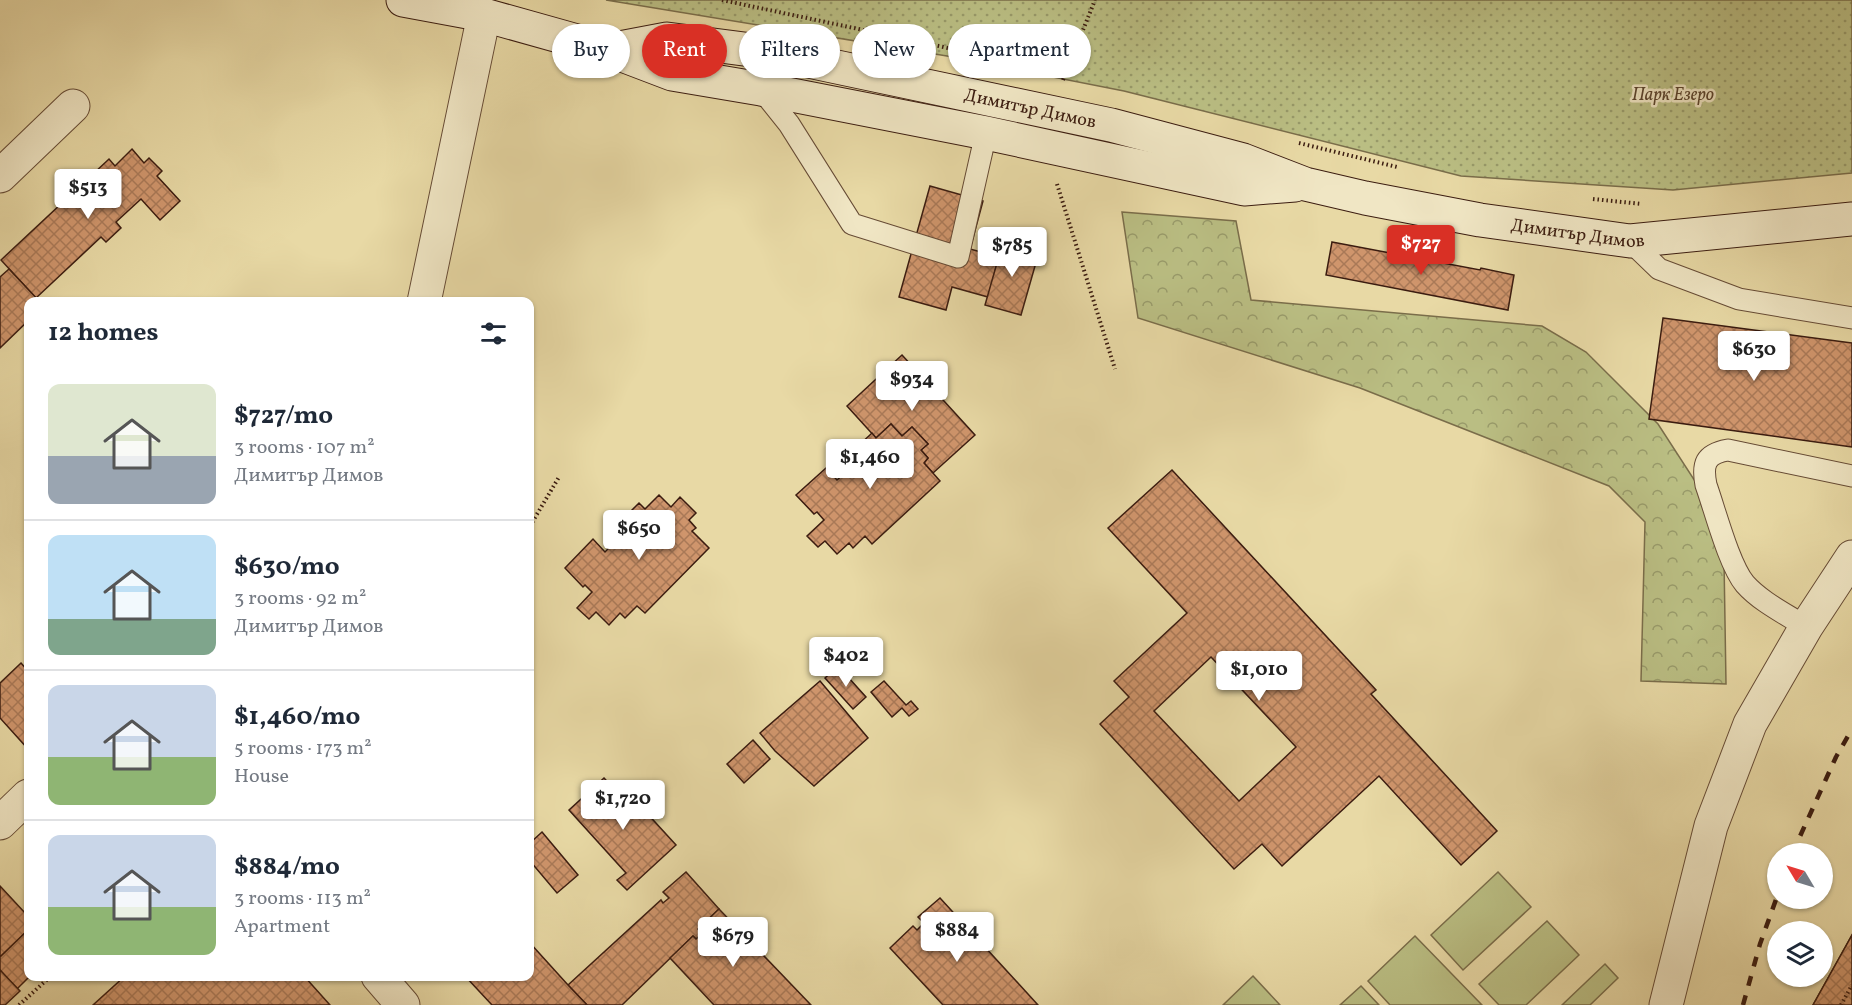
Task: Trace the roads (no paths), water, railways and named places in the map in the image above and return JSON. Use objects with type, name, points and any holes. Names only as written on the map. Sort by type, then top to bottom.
[{"type":"main road","name":"Димитър Димов","points":[[403,0],[484,15],[552,34]]},
{"type":"main road","points":[[425,297],[484,15]]},
{"type":"main road","name":"Димитър Димов","points":[[630,46],[667,39],[766,52],[1111,125],[1243,160],[1305,184],[1480,220],[1630,241],[1852,219]]},
{"type":"main road","name":"Димитър Димов","points":[[630,58],[672,74],[986,133],[1244,189],[1305,184]]},
{"type":"main road","points":[[0,176],[73,106]]},
{"type":"main road","points":[[1666,1005],[1711,826],[1750,724],[1806,627],[1852,557]]},
{"type":"main road","points":[[0,823],[24,800]]},
{"type":"main road","points":[[382,981],[403,1005]]},
{"type":"lane","points":[[761,89],[789,124],[852,224],[958,257],[986,133]]},
{"type":"lane","points":[[1630,241],[1659,269],[1739,299],[1852,318]]},
{"type":"lane","points":[[1806,627],[1757,595],[1745,584],[1736,569],[1703,471],[1707,460],[1716,452],[1728,450],[1852,476]]},
{"type":"railway","points":[[1797,843],[1836,757],[1852,729]]},
{"type":"railway","points":[[1743,1005],[1773,909]]},
{"type":"park label","name":"Парк Езеро","points":[[1673,94]]}]
